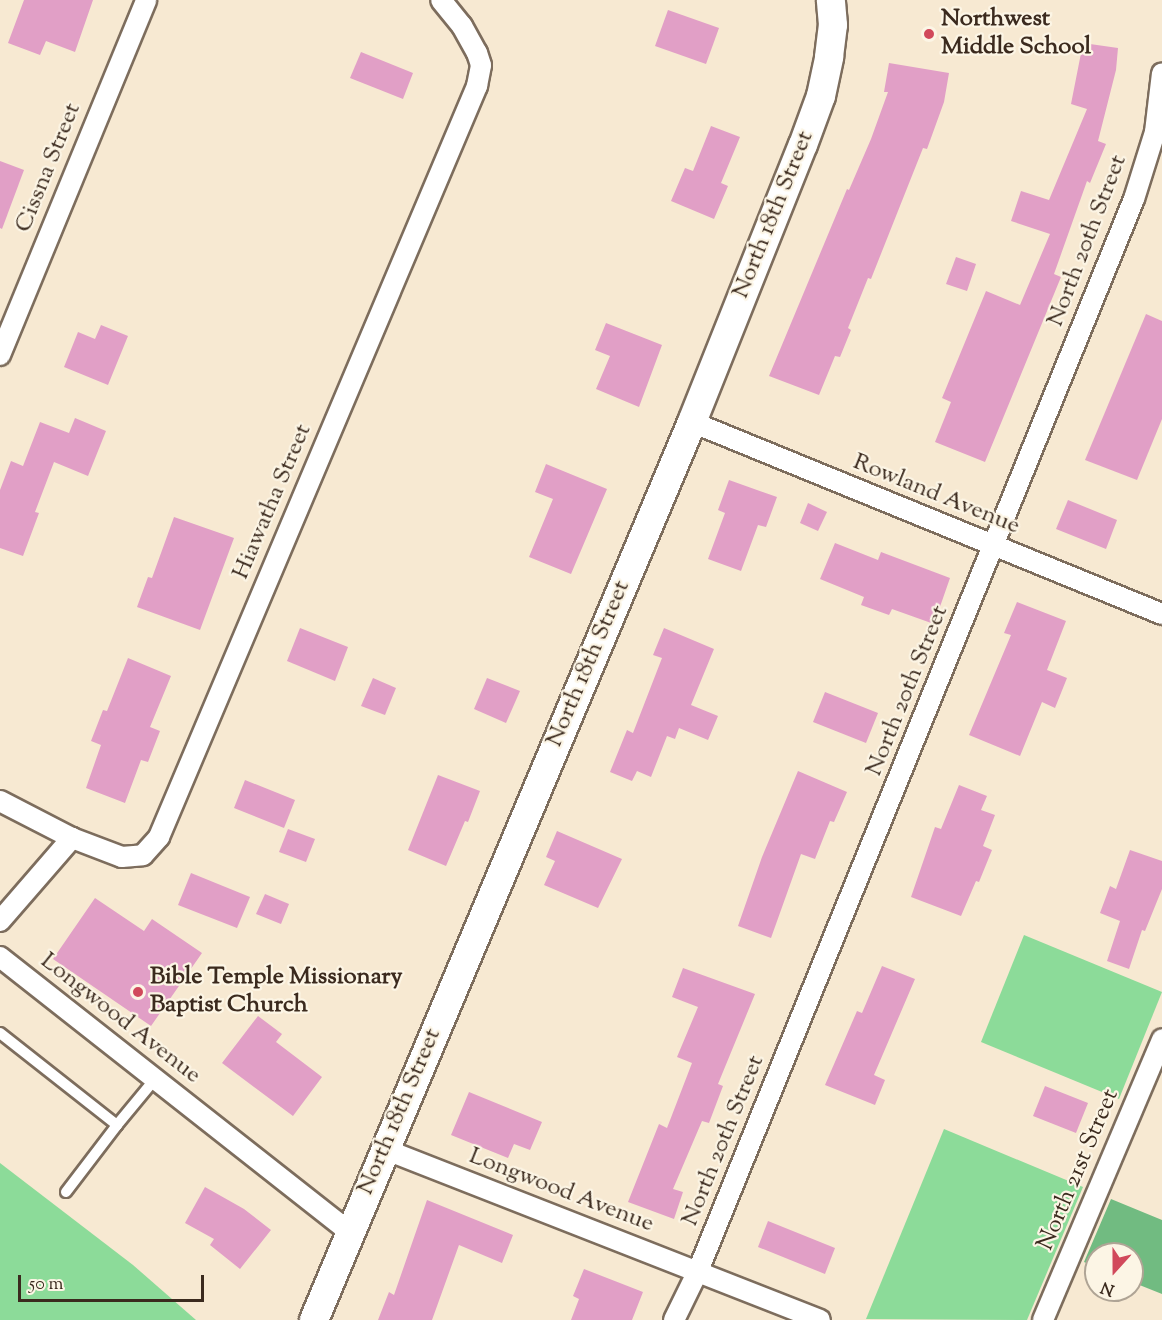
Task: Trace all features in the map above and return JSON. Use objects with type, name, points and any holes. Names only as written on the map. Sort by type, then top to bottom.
[{"type":"main road","name":"North 18th Street","points":[[314,1320],[384,1149],[692,422],[821,96],[833,25],[831,0]]},
{"type":"street","name":"Cissna Street","points":[[0,355],[146,0]]},
{"type":"street","name":"Hiawatha Street","points":[[72,838],[122,856],[142,855],[159,837],[477,86],[481,65],[477,53],[462,26],[441,0]]},
{"type":"street","name":"North 20th Street","points":[[674,1320],[698,1271],[995,546],[1134,199],[1155,132],[1162,74]]},
{"type":"street","name":"Rowland Avenue","points":[[692,422],[1162,614]]},
{"type":"street","points":[[0,801],[72,838],[0,921]]},
{"type":"street","name":"Longwood Avenue","points":[[0,957],[350,1232]]},
{"type":"street","name":"North 21st Street","points":[[1043,1320],[1162,1039]]},
{"type":"street","name":"Longwood Avenue","points":[[384,1149],[820,1320]]},
{"type":"lane","points":[[0,1033],[117,1125]]},
{"type":"lane","points":[[66,1192],[155,1078]]},
{"type":"green space","points":[[1024,935],[1162,992],[1119,1099],[981,1042]]},
{"type":"green space","points":[[944,1129],[1083,1187],[1027,1320],[866,1319]]},
{"type":"green space","points":[[0,1163],[133,1265],[196,1320],[0,1320]]},
{"type":"green space","points":[[1111,1199],[1162,1220],[1162,1294],[1144,1287],[1144,1242],[1093,1242]]},
{"type":"building","points":[[24,0],[93,0],[75,52],[46,41],[40,55],[8,43]]},
{"type":"building","points":[[668,10],[719,28],[706,64],[655,46]]},
{"type":"building","points":[[1083,43],[1118,48],[1116,70],[1098,141],[1106,144],[1090,183],[1087,181],[1054,274],[1061,277],[985,462],[935,442],[951,402],[942,398],[986,291],[1020,305],[1050,234],[1011,221],[1021,191],[1049,200],[1087,109],[1071,104]]},
{"type":"building","points":[[361,52],[413,73],[403,99],[350,78]]},
{"type":"building","points":[[889,63],[949,73],[944,102],[927,149],[923,148],[871,279],[868,278],[848,328],[851,330],[840,357],[835,356],[819,395],[769,376],[847,189],[849,190],[871,139],[888,92],[884,92]]},
{"type":"building","points":[[711,126],[740,137],[721,183],[728,186],[714,219],[671,201],[685,168],[693,171]]},
{"type":"building","points":[[0,161],[24,170],[2,229],[0,228]]},
{"type":"building","points":[[956,257],[976,264],[967,291],[946,284]]},
{"type":"building","points":[[1146,314],[1162,321],[1162,419],[1137,480],[1085,460]]},
{"type":"building","points":[[606,323],[662,345],[639,407],[596,389],[610,356],[595,350]]},
{"type":"building","points":[[101,325],[128,336],[108,385],[64,367],[78,332],[95,339]]},
{"type":"building","points":[[75,418],[106,431],[88,476],[54,462],[35,512],[39,513],[23,556],[0,548],[0,490],[11,461],[23,466],[40,422],[69,433]]},
{"type":"building","points":[[546,464],[607,489],[571,574],[529,557],[553,499],[535,492]]},
{"type":"building","points":[[729,480],[777,497],[766,527],[758,525],[741,571],[708,559],[725,513],[718,510]]},
{"type":"building","points":[[1068,500],[1117,520],[1106,549],[1056,529]]},
{"type":"building","points":[[808,503],[827,512],[818,531],[800,523]]},
{"type":"building","points":[[174,517],[234,538],[200,630],[137,607],[148,577],[152,578]]},
{"type":"building","points":[[835,543],[878,560],[881,552],[950,578],[934,624],[892,609],[889,615],[861,605],[864,597],[820,579]]},
{"type":"building","points":[[1017,602],[1066,621],[1047,670],[1067,678],[1055,708],[1042,702],[1020,756],[969,735],[1011,635],[1004,633]]},
{"type":"building","points":[[300,628],[348,647],[335,681],[287,661]]},
{"type":"building","points":[[664,628],[714,649],[691,705],[718,716],[708,740],[679,728],[675,739],[667,736],[651,777],[637,771],[632,781],[610,772],[627,730],[633,733],[662,658],[653,655]]},
{"type":"building","points":[[128,658],[171,676],[150,727],[160,731],[148,762],[141,760],[125,803],[86,788],[101,745],[91,741],[103,710],[107,711]]},
{"type":"building","points":[[373,678],[396,688],[385,715],[361,706]]},
{"type":"building","points":[[487,678],[520,691],[506,723],[474,709]]},
{"type":"building","points":[[825,692],[878,713],[866,743],[813,722]]},
{"type":"building","points":[[798,771],[847,792],[834,822],[830,821],[815,859],[801,854],[771,938],[738,926],[762,857]]},
{"type":"building","points":[[438,775],[480,791],[468,822],[465,821],[446,866],[408,850]]},
{"type":"building","points":[[245,780],[295,800],[284,828],[234,808]]},
{"type":"building","points":[[959,785],[987,796],[981,810],[995,815],[983,846],[992,850],[979,882],[976,881],[961,916],[911,897],[935,827],[941,829]]},
{"type":"building","points":[[288,829],[315,839],[306,862],[279,852]]},
{"type":"building","points":[[557,831],[622,859],[598,908],[544,885],[555,861],[546,857]]},
{"type":"building","points":[[1130,850],[1162,861],[1162,889],[1145,931],[1142,930],[1129,969],[1107,961],[1120,921],[1100,913],[1110,886],[1116,889]]},
{"type":"building","points":[[191,873],[250,897],[237,928],[178,905]]},
{"type":"building","points":[[265,894],[289,904],[281,924],[256,914]]},
{"type":"building","name":"Bible Temple Missionary Baptist Church","points":[[95,898],[144,931],[152,919],[202,953],[151,1026],[53,959]]},
{"type":"building","points":[[882,966],[915,979],[874,1075],[885,1080],[875,1105],[825,1085],[857,1011],[862,1013]]},
{"type":"building","points":[[683,968],[755,994],[718,1084],[723,1086],[709,1123],[702,1121],[673,1189],[683,1192],[674,1219],[628,1202],[659,1124],[667,1128],[692,1063],[677,1057],[698,1007],[672,997]]},
{"type":"building","points":[[258,1016],[282,1034],[276,1042],[322,1077],[293,1116],[222,1063]]},
{"type":"building","points":[[1045,1086],[1088,1103],[1076,1133],[1033,1116]]},
{"type":"building","points":[[469,1092],[542,1122],[530,1150],[514,1144],[508,1158],[451,1135]]},
{"type":"building","points":[[205,1187],[244,1209],[271,1230],[240,1269],[210,1245],[214,1239],[185,1223]]},
{"type":"building","points":[[427,1200],[513,1235],[502,1263],[459,1245],[432,1320],[378,1320],[389,1292],[394,1295]]},
{"type":"building","points":[[768,1221],[835,1248],[825,1274],[758,1247]]},
{"type":"building","points":[[584,1269],[643,1292],[632,1320],[571,1320],[579,1299],[573,1296]]},
{"type":"place","name":"Northwest Middle School","points":[[929,34]]},
{"type":"place","name":"Bible Temple Missionary Baptist Church","points":[[138,992]]}]
